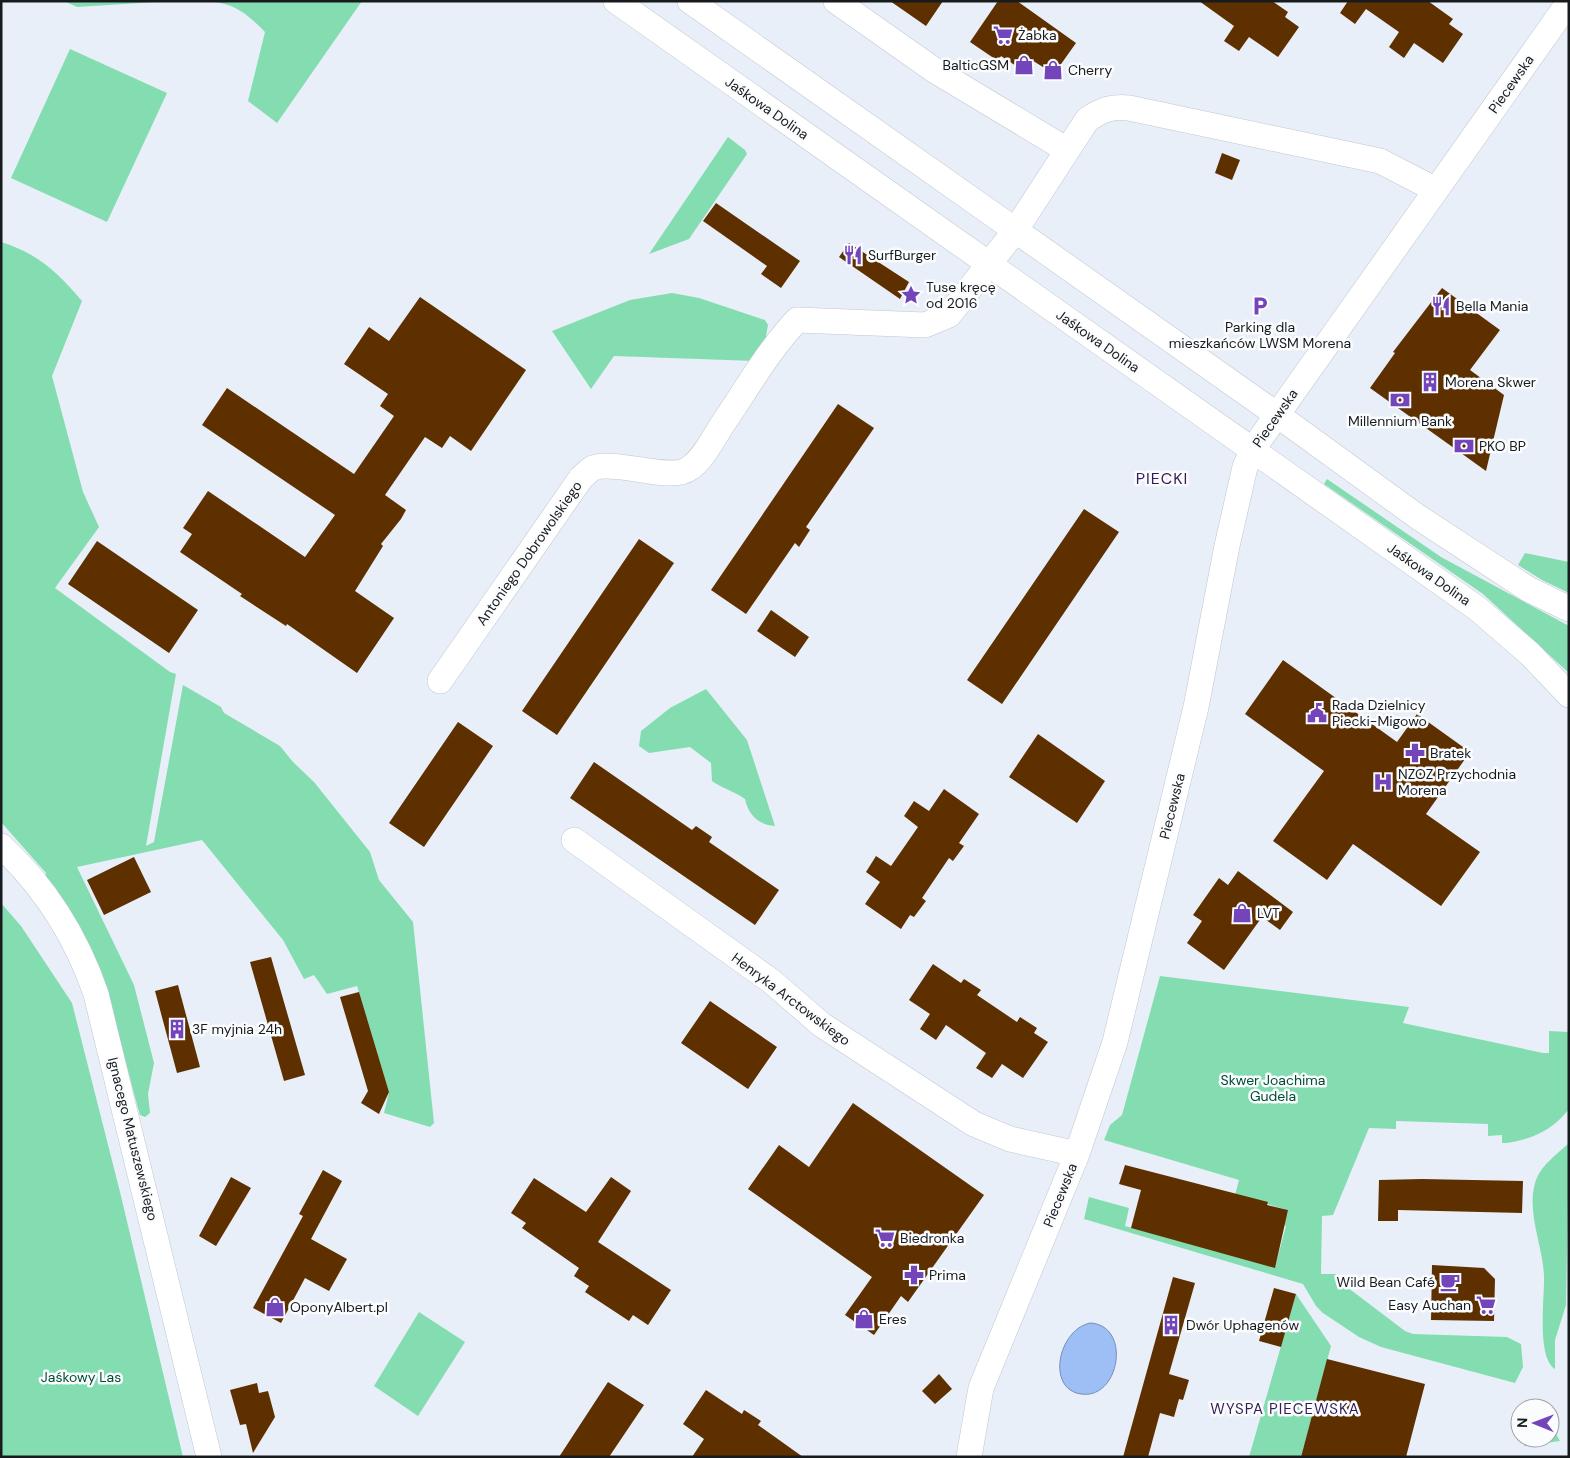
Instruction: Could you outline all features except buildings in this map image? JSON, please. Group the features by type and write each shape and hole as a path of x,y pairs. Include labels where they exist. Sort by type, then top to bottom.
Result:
{"street":[{"name":"Jaśkowa Dolina","path":"616,1 1478,609 1530,654 1569,695"},
{"path":"690,1 1276,414 1418,517 1528,589 1569,609"},
{"path":"836,1 934,70 1067,150"},
{"name":"Piecewska","path":"969,1457 981,1388 1077,1154 1115,1042 1194,716 1227,546 1252,449 1569,2"},
{"path":"989,265 1015,231 1087,120 1099,111 1114,106 1380,161 1436,190"},
{"name":"Antoniego Dobrowolskiego","path":"440,681 581,478 592,468 606,466 644,471 682,472 690,468 706,450 779,339 797,320 925,325 938,322 949,315 989,265"},
{"name":"Henryka Arctowskiego","path":"574,840 771,981 822,1025 974,1124 1010,1139 1077,1154"},
{"name":"Ignacego Matuszewskiego","path":"1,846 15,859 44,894 61,919 87,968 96,994 209,1457"}],"green space":[{"path":"64,1 172,1 77,7"},
{"path":"210,1 362,1 277,123 248,101 265,32 240,11 227,5"},
{"path":"70,49 167,93 107,222 11,178"},
{"path":"728,137 745,150 747,154 689,239 649,254"},
{"path":"1,242 37,258 64,281 82,301 52,376 83,492 99,527 55,588 170,672 176,674 146,846 154,842 183,685 221,707 224,713 280,746 293,762 314,782 370,852 379,880 413,922 434,1123 430,1127 384,1113 389,1092 357,986 327,994 314,975 304,979 283,940 202,840 77,867 134,985 154,1063 148,1094 150,1113 145,1117 140,1115 106,991 82,934 66,906 45,877 46,873 1,822"},
{"path":"672,293 699,298 765,320 768,325 766,336 770,338 755,361 614,356 591,389 552,331 630,300"},
{"path":"1327,479 1441,557 1569,626 1569,673 1483,594 1324,484"},
{"path":"1525,553 1569,562 1569,593 1542,580 1518,565"},
{"path":"706,689 747,740 775,826 759,821 751,814 745,799 712,781 711,763 690,747 649,753 639,746 641,731 670,708"},
{"name":"Jaśkowy Las","path":"1,903 21,926 72,1003 120,1192 183,1457 1,1457"},
{"name":"Skwer Joachima Gudela","path":"1160,976 1409,1007 1403,1023 1543,1053 1549,1053 1549,1031 1569,1032 1569,1109 1556,1123 1541,1133 1506,1143 1502,1143 1502,1135 1488,1136 1488,1124 1396,1121 1396,1129 1369,1128 1333,1215 1322,1216 1321,1274 1336,1274 1343,1284 1405,1331 1413,1334 1507,1337 1521,1344 1523,1367 1515,1383 1381,1347 1359,1337 1323,1313 1316,1306 1303,1284 1084,1219 1089,1197 1129,1208 1125,1226 1275,1267 1286,1226 1284,1225 1288,1210 1235,1195 1239,1180 1104,1140 1110,1125 1122,1115"},
{"path":"1569,1143 1566,1305 1555,1340 1555,1369 1549,1363 1544,1342 1544,1269 1534,1220 1533,1195 1537,1177 1541,1171"},
{"path":"1296,1294 1331,1346 1301,1457 1249,1457"},
{"path":"419,1312 465,1342 418,1416 374,1386"}],"water":[{"path":"1090,1323 1103,1327 1112,1336 1116,1348 1116,1362 1112,1375 1105,1386 1094,1393 1081,1394 1070,1390 1063,1382 1060,1371 1060,1359 1070,1336 1079,1328"}],"place":[{"name":"Żabka","path":"1003,35"},
{"name":"BalticGSM","path":"1024,65"},
{"name":"Cherry","path":"1053,70"},
{"name":"SurfBurger","path":"853,255"},
{"name":"Tuse kręcę od 2016","path":"911,295"},
{"name":"Parking dla mieszkańców LWSM Morena","path":"1260,306"},
{"name":"Bella Mania","path":"1441,306"},
{"name":"Morena Skwer","path":"1430,382"},
{"name":"Millennium Bank","path":"1400,400"},
{"name":"PKO BP","path":"1464,446"},
{"name":"Rada Dzielnicy Piecki-Migowo","path":"1317,713"},
{"name":"Bratek","path":"1415,753"},
{"name":"NZOZ Przychodnia Morena","path":"1383,782"},
{"name":"LVT","path":"1242,913"},
{"name":"3F myjnia 24h","path":"177,1029"},
{"name":"Biedronka","path":"885,1238"},
{"name":"Prima","path":"914,1275"},
{"name":"Wild Bean Café","path":"1450,1282"},
{"name":"Easy Auchan","path":"1486,1305"},
{"name":"OponyAlbert.pl","path":"275,1307"},
{"name":"Eres","path":"864,1319"},
{"name":"Dwór Uphagenów","path":"1171,1325"}],"district":[{"name":"PIECKI","path":"1162,478"},
{"name":"WYSPA PIECEWSKA","path":"1285,1409"}]}
